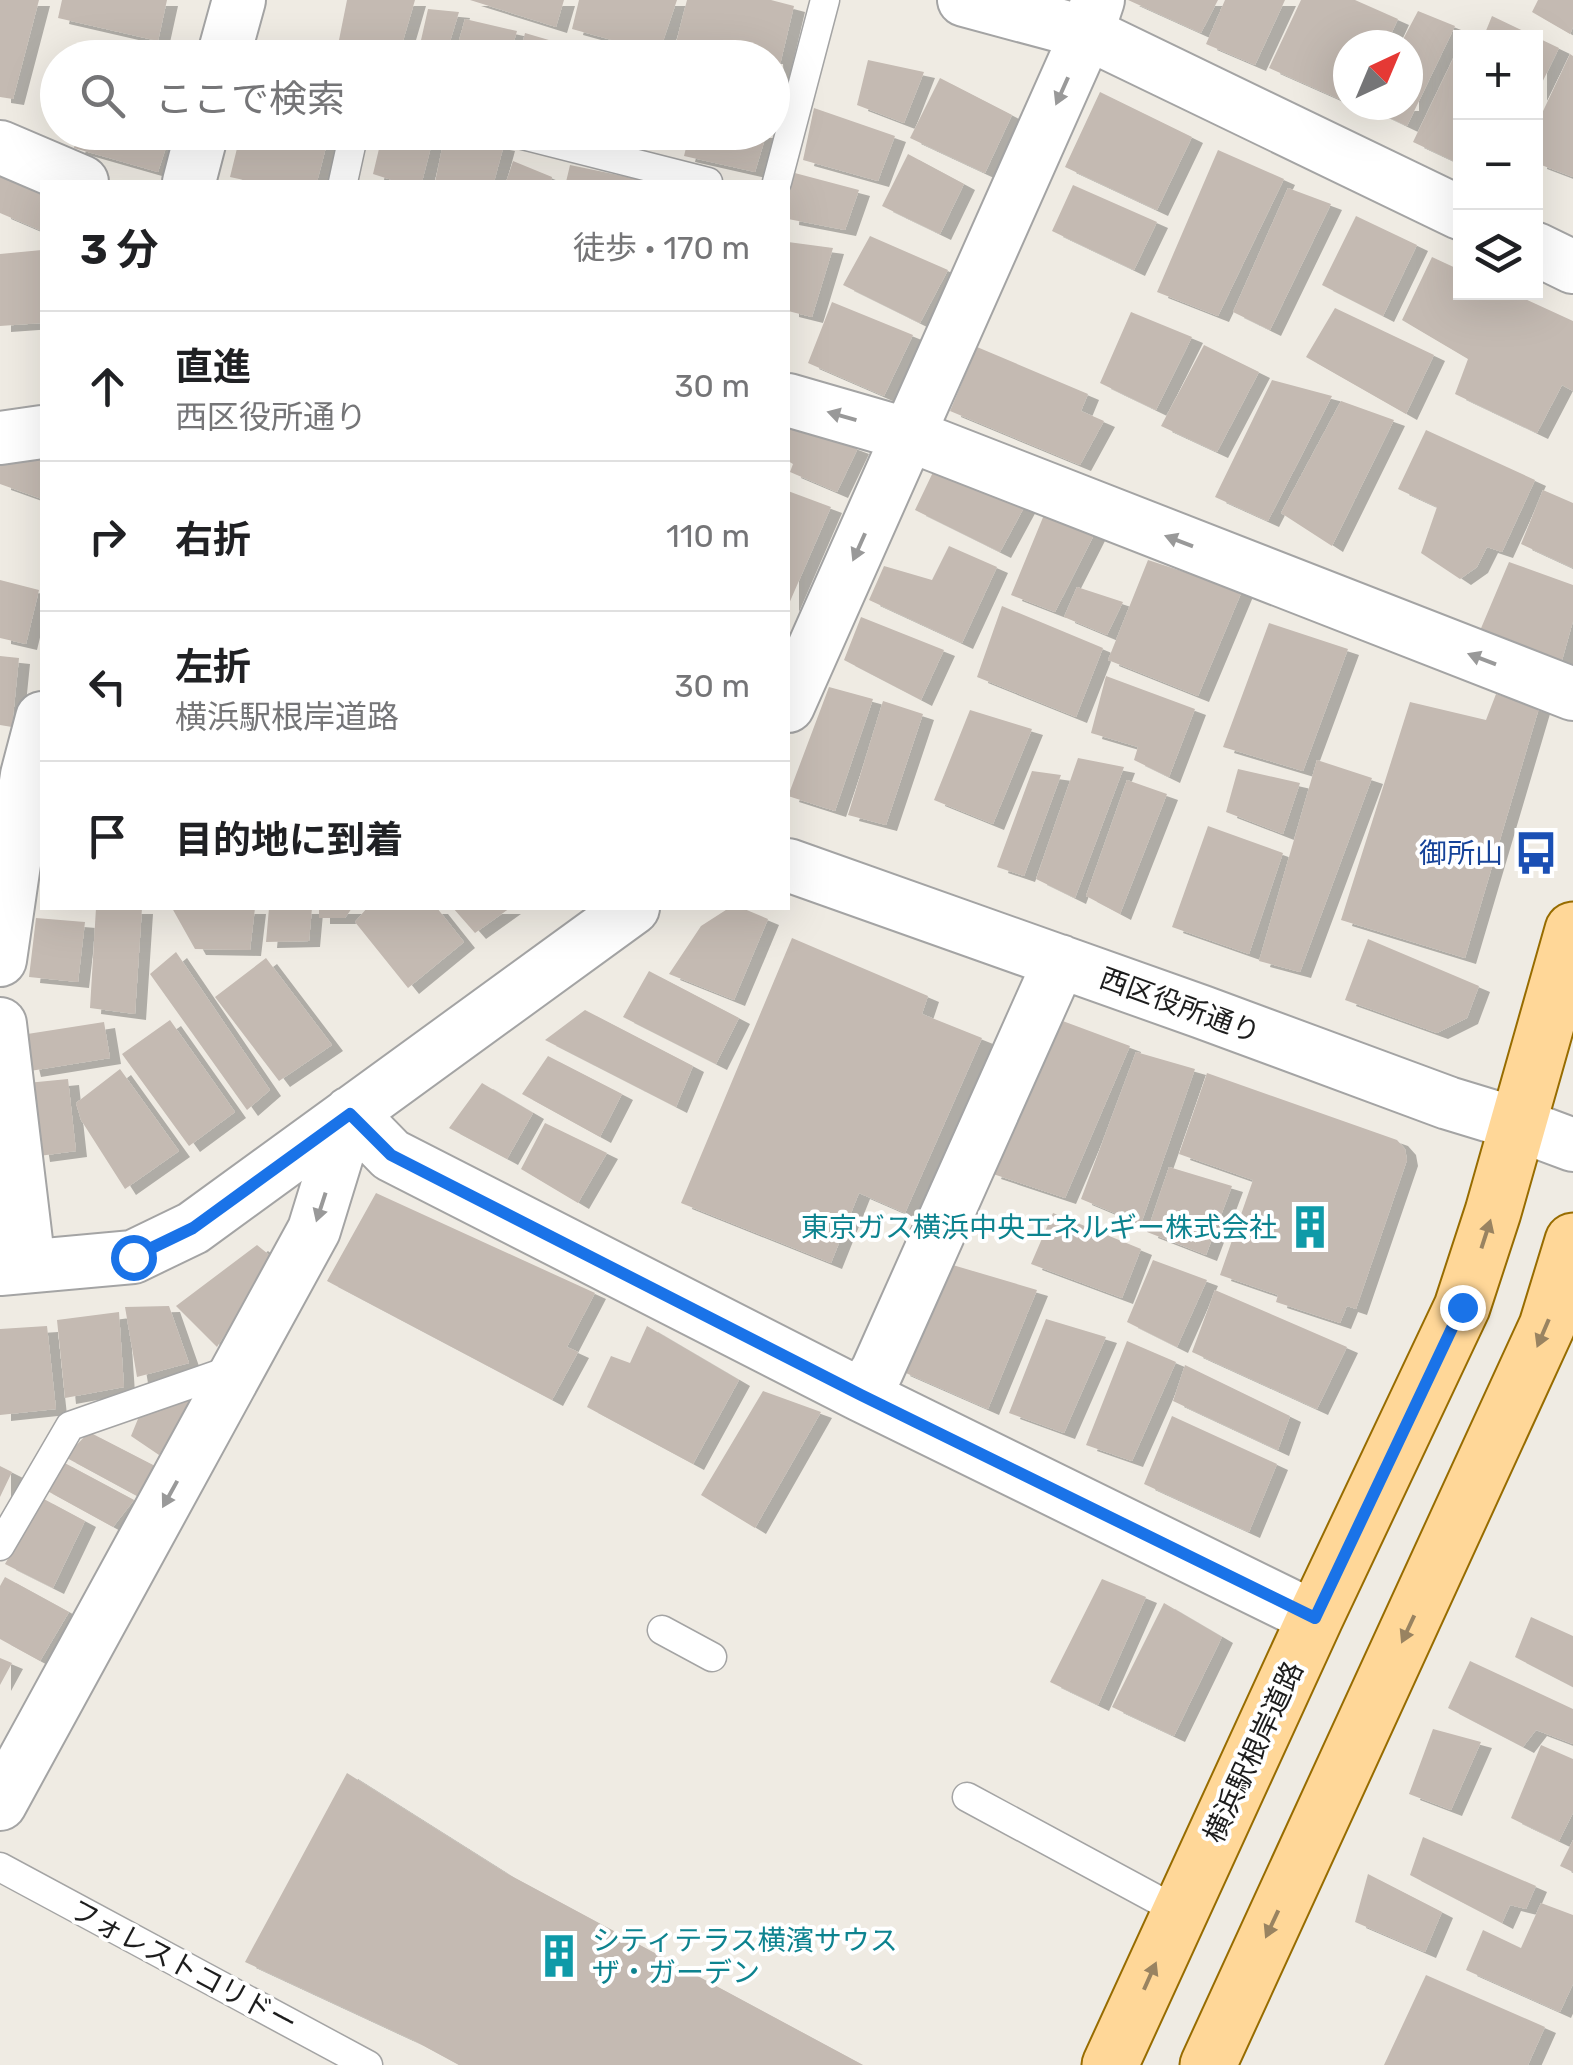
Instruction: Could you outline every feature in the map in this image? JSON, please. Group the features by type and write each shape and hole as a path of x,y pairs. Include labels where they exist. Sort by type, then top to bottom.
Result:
{"main road":[{"name":"横浜駅根岸道路","path":"1110,2065 1462,1307 1573,930"},
{"path":"1208,2065 1547,1326 1573,1241"}],"street":[{"path":"228,40 239,0"},
{"path":"964,0 1093,16 1454,210"},
{"path":"790,702 1093,16"},
{"path":"0,146 77,180"},
{"path":"190,180 197,150"},
{"path":"1543,252 1573,267"},
{"path":"790,401 909,435 1573,694"},
{"path":"0,438 40,432"},
{"path":"0,960 23,775 40,724"},
{"name":"西区役所通り","path":"790,866 1573,1146"},
{"path":"0,1024 15,1268 133,1257 193,1228 629,910"},
{"path":"861,1395 877,1372 1060,961"},
{"path":"0,1804 314,1230 350,1114"},
{"path":"350,1114 391,1155 861,1395 1315,1618"}],"lane":[{"path":"790,134 826,0"},
{"path":"343,180 350,150"},
{"path":"582,150 700,180"},
{"path":"778,180 786,150"},
{"path":"0,1546 70,1426 238,1368"},
{"path":"662,1630 712,1657"},
{"path":"967,1797 1180,1912"},
{"name":"フォレストコリドー","path":"0,1867 368,2065"}],"building":[{"path":"0,0 39,0 13,99 0,97"},
{"path":"62,0 167,0 158,40 58,18"},
{"path":"347,0 415,0 403,40 339,40"},
{"path":"470,0 564,0 556,27"},
{"path":"579,0 677,0 663,40 612,40 572,29"},
{"path":"687,0 771,0 794,6 786,40 677,40"},
{"path":"1128,0 1218,0 1201,33"},
{"path":"1225,0 1285,0 1255,65 1206,44"},
{"path":"1301,0 1355,0 1398,19 1393,30 1333,30 1333,96 1269,68"},
{"path":"1538,0 1573,0 1570,34 1532,12"},
{"path":"428,9 459,12 450,40 421,40"},
{"path":"1418,11 1455,26 1423,93 1423,30 1408,30"},
{"path":"1492,16 1521,30 1486,30"},
{"path":"465,19 517,31 514,40 459,40"},
{"path":"525,33 549,40 523,40"},
{"path":"1543,40 1559,48 1543,81"},
{"path":"1570,54 1573,177 1543,166 1543,111"},
{"path":"1453,59 1453,161 1413,142"},
{"path":"868,60 924,72 904,123 857,105"},
{"path":"940,78 1012,115 985,173 910,138"},
{"path":"1100,92 1192,137 1157,210 1065,167"},
{"path":"814,108 895,136 878,181 803,160"},
{"path":"81,150 165,150 158,172"},
{"path":"237,150 325,150 318,180 230,177"},
{"path":"379,150 430,150 423,180 392,180 373,174"},
{"path":"442,150 503,150 495,180 435,180"},
{"path":"686,150 762,150 755,172 684,156"},
{"path":"1218,150 1284,179 1218,316 1157,292"},
{"path":"908,154 964,184 940,234 882,206"},
{"path":"513,161 552,177 551,180 507,180"},
{"path":"0,165 40,183 40,230 0,213"},
{"path":"570,165 642,180 566,180"},
{"path":"791,172 859,190 845,230 790,219"},
{"path":"1073,185 1157,222 1134,270 1052,231"},
{"path":"1288,188 1331,204 1270,330 1233,312"},
{"path":"1356,216 1417,245 1383,316 1322,285"},
{"path":"870,236 948,270 920,323 843,285"},
{"path":"790,242 833,248 812,317 790,312"},
{"path":"40,250 40,323 0,326 0,254"},
{"path":"1432,257 1453,267 1453,300 1527,300 1573,321 1573,391 1562,385 1537,433 1455,394 1468,359 1402,320"},
{"path":"832,302 913,335 884,396 808,363"},
{"path":"1335,308 1434,355 1406,414 1306,357"},
{"path":"1131,312 1192,337 1156,410 1100,383"},
{"path":"1204,345 1259,372 1217,452 1161,426"},
{"path":"977,347 1088,394 1081,411 1104,421 1080,465 950,411"},
{"path":"1272,380 1332,396 1268,521 1215,497"},
{"path":"1341,401 1394,420 1332,546 1281,513"},
{"path":"790,423 858,448 837,492 790,472"},
{"path":"1426,430 1535,480 1502,552 1487,547 1477,567 1460,579 1421,553 1437,507 1398,489"},
{"path":"40,450 40,498 0,484 0,455"},
{"path":"935,468 1027,502 1000,552 915,510"},
{"path":"1543,490 1573,503 1573,568 1521,544"},
{"path":"790,492 831,507 790,601"},
{"path":"1046,510 1097,529 1055,612 1011,595"},
{"path":"949,546 997,567 962,643 869,600 884,566 932,580"},
{"path":"1148,560 1242,591 1198,696 1108,660"},
{"path":"1509,562 1573,585 1573,621 1561,664 1479,633"},
{"path":"0,580 39,590 26,644 0,638"},
{"path":"1077,587 1123,602 1107,635 1064,617"},
{"path":"1002,606 1103,648 1076,717 977,677"},
{"path":"861,617 944,650 921,700 844,660"},
{"path":"1269,623 1348,649 1303,771 1223,747"},
{"path":"0,656 19,658 12,727 0,725"},
{"path":"1106,676 1195,709 1169,777 1134,760 1138,747 1091,733"},
{"path":"829,687 873,699 835,811 790,797"},
{"path":"1496,694 1539,708 1465,958 1341,920 1410,702 1486,720"},
{"path":"883,701 923,714 886,825 848,815"},
{"path":"970,710 1032,729 993,824 934,800"},
{"path":"1078,758 1124,767 1075,898 1036,879"},
{"path":"1317,760 1372,778 1300,972 1259,961"},
{"path":"1238,769 1300,783 1283,834 1226,812"},
{"path":"1032,771 1061,775 1024,876 997,867"},
{"path":"1127,780 1167,794 1120,914 1086,896"},
{"path":"1208,826 1283,853 1249,954 1172,927"},
{"path":"96,910 142,910 135,1014 90,1008"},
{"path":"173,910 255,910 250,950 195,949"},
{"path":"269,910 312,910 309,941 266,942"},
{"path":"319,910 351,910 345,918 319,918"},
{"path":"365,910 439,910 464,942 408,988 355,922"},
{"path":"455,910 507,910 475,933"},
{"path":"726,910 747,910 768,919 734,1000 669,974 701,926"},
{"path":"36,918 85,922 78,982 29,977"},
{"path":"792,938 928,996 922,1014 982,1038 905,1213 859,1193 831,1263 681,1203"},
{"path":"1368,939 1479,986 1467,1018 1437,1033 1345,1000"},
{"path":"176,952 270,1090 247,1110 150,974"},
{"path":"266,958 332,1045 279,1081 215,997"},
{"path":"649,971 739,1018 716,1064 623,1017"},
{"path":"585,1010 693,1066 676,1107 545,1040"},
{"path":"170,1020 235,1112 189,1146 122,1054"},
{"path":"1060,1020 1130,1046 1065,1198 990,1173"},
{"path":"104,1022 110,1058 30,1071 21,1035"},
{"path":"1136,1052 1195,1069 1141,1224 1081,1199"},
{"path":"548,1056 622,1094 600,1137 522,1094"},
{"path":"120,1069 179,1151 125,1189 81,1120 76,1103"},
{"name":"東京ガス横浜中央エネルギー株式会社","path":"1207,1073 1397,1140 1405,1149 1407,1160 1356,1309 1347,1306 1340,1323 1276,1302 1278,1295 1220,1275 1253,1180 1179,1154"},
{"path":"68,1079 76,1151 39,1156 27,1083"},
{"path":"482,1083 533,1113 507,1159 449,1128"},
{"path":"545,1123 607,1153 578,1203 521,1169"},
{"path":"1169,1167 1232,1186 1206,1255 1147,1232"},
{"path":"376,1193 595,1293 567,1347 578,1352 552,1400 327,1281"},
{"path":"1053,1213 1141,1249 1122,1298 1031,1264"},
{"path":"257,1245 273,1258 217,1347 176,1306"},
{"path":"1153,1260 1207,1280 1177,1347 1127,1322"},
{"path":"946,1263 1037,1290 988,1409 899,1370"},
{"path":"1215,1290 1347,1347 1317,1409 1192,1352"},
{"path":"169,1306 189,1363 137,1377 125,1307"},
{"path":"119,1312 124,1387 65,1398 57,1320"},
{"path":"1046,1319 1106,1337 1064,1433 1009,1413"},
{"path":"47,1326 56,1409 0,1415 0,1329"},
{"path":"647,1326 739,1380 693,1464 587,1407 611,1356 630,1363"},
{"path":"1127,1341 1176,1362 1132,1461 1086,1445"},
{"path":"1185,1365 1290,1416 1278,1450 1173,1401"},
{"path":"763,1391 821,1412 755,1528 701,1495"},
{"path":"194,1396 159,1455 131,1436 140,1414"},
{"path":"1172,1416 1277,1464 1249,1532 1144,1484"},
{"path":"89,1432 155,1466 137,1496 65,1457"},
{"path":"61,1461 134,1500 113,1527 42,1488"},
{"path":"0,1466 12,1472 0,1497"},
{"path":"42,1498 85,1521 53,1588 5,1564"},
{"path":"5,1577 69,1612 40,1661 0,1639 0,1586"},
{"path":"1102,1579 1146,1597 1098,1705 1050,1682"},
{"path":"1164,1603 1222,1637 1174,1736 1112,1707"},
{"path":"1531,1617 1573,1636 1573,1687 1515,1657"},
{"path":"0,1658 12,1663 0,1685"},
{"path":"1470,1661 1573,1709 1573,1744 1536,1730 1523,1747 1448,1708"},
{"path":"1433,1729 1481,1742 1451,1810 1409,1794"},
{"path":"1541,1745 1573,1759 1573,1813 1559,1841 1511,1818"},
{"path":"347,1773 504,1872 863,2065 459,2065 245,1962"},
{"path":"1423,1837 1536,1886 1526,1909 1510,1905 1502,1923 1410,1875"},
{"path":"1573,1840 1573,1872 1560,1866"},
{"path":"1368,1874 1442,1912 1425,1952 1355,1922"},
{"path":"1541,1903 1573,1915 1573,1984 1560,2012 1466,1970 1483,1930 1521,1948"},
{"path":"1426,1975 1545,2027 1528,2065 1384,2065"}],"place":[{"name":"御所山","path":"1536,853"},
{"name":"東京ガス横浜中央エネルギー株式会社","path":"1310,1227"},
{"name":"シティテラス横濱サウス ザ・ガーデン","path":"559,1956"}],"route":[{"path":"133,1257 193,1228 350,1114 391,1155 861,1395 1315,1618 1462,1307"}]}
